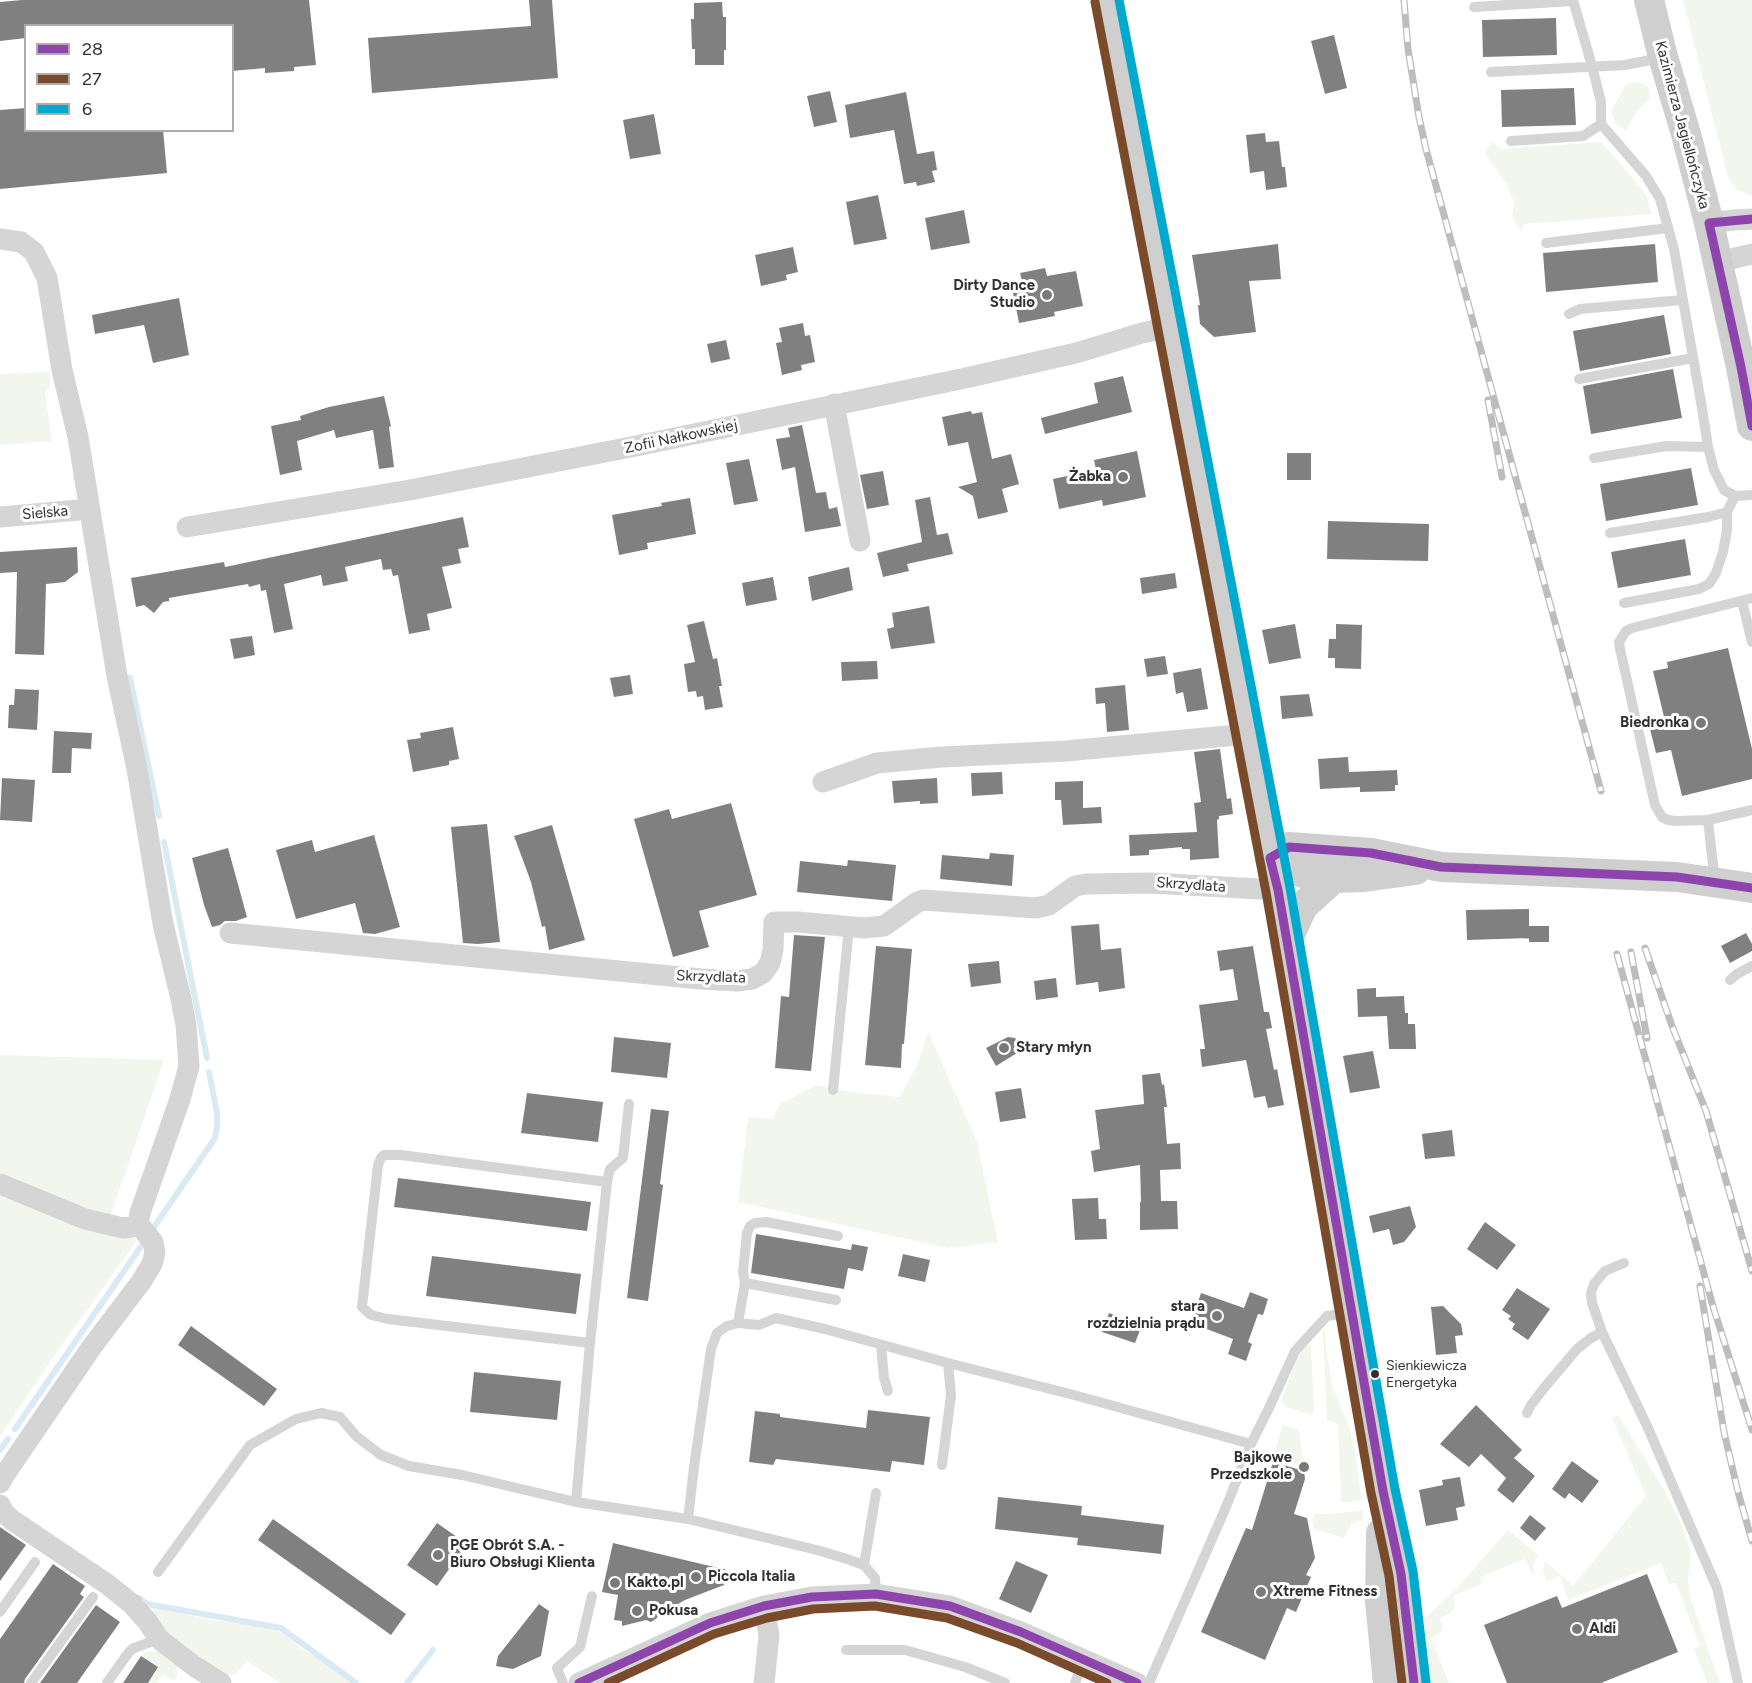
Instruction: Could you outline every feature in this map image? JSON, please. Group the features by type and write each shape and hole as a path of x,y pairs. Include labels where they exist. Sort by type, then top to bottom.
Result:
{"street":[{"path":"1107,0 1278,891 1383,1491 1401,1574 1414,1683"},
{"name":"Kazimierza Jagiellończyka","path":"1649,0 1709,224 1752,426"},
{"path":"1709,224 1752,219"},
{"path":"0,239 21,242 34,252 47,278 62,370 78,437 117,676 137,769 163,924 182,999 189,1066 138,1223 132,1227 123,1228 85,1219 0,1184"},
{"path":"1718,262 1752,254"},
{"name":"Zofii Nałkowskiej","path":"187,527 410,490 631,447 961,379 1076,353 1170,327"},
{"path":"834,404 860,542"},
{"name":"Sielska","path":"0,517 90,509"},
{"path":"822,782 878,763 942,757 1066,751 1248,734"},
{"path":"1270,858 1290,847 1371,853 1441,867 1677,877 1752,888"},
{"path":"1270,858 1303,873 1334,878 1364,877 1441,867"},
{"path":"1677,877 1752,870"},
{"path":"1286,944 1303,906 1334,878"},
{"name":"Skrzydlata","path":"230,933 737,981 752,979 763,973 770,963 774,922 864,928 884,926 923,900 1036,908 1049,905 1075,886 1086,884 1151,882 1278,891"},
{"path":"0,1483 91,1348 152,1264 155,1252 153,1242 138,1223"},
{"path":"1383,1491 1380,1600 1388,1683"},
{"path":"0,1505 4,1513 12,1520 107,1584 132,1604 159,1639 212,1682"},
{"path":"579,1683 710,1623 764,1606 812,1597 876,1594 950,1606 1021,1632 1137,1683"},
{"path":"764,1606 769,1636 764,1683"}],"lane":[{"path":"1474,7 1573,1 1593,66 1601,102 1601,124 1646,176 1660,199 1674,249 1708,447 1714,470 1724,490 1735,496 1752,495"},
{"path":"1491,72 1625,65 1663,57"},
{"path":"1511,141 1583,136 1601,124"},
{"path":"1546,243 1668,228"},
{"path":"1569,314 1580,309 1682,300"},
{"path":"1579,379 1693,358"},
{"path":"1594,458 1667,446 1708,447"},
{"path":"1624,603 1699,589 1709,584 1716,573 1723,552 1727,512 1735,496"},
{"path":"1610,533 1727,512"},
{"path":"1752,642 1747,600 1632,628 1626,631 1619,642 1658,811 1662,817 1668,820 1708,820 1752,810"},
{"path":"1708,820 1714,874"},
{"path":"832,1090 849,927"},
{"path":"1730,980 1752,966"},
{"path":"576,1502 607,1182 610,1169 623,1158 629,1104"},
{"path":"590,1342 388,1319 371,1315 362,1307 363,1294 378,1165 384,1155 401,1155 607,1182"},
{"path":"738,1323 745,1283 743,1272 747,1233 750,1226 766,1222 838,1236"},
{"path":"1624,1263 1605,1271 1594,1284 1591,1293 1592,1303 1602,1332 1648,1428 1717,1588 1738,1683"},
{"path":"745,1283 836,1300"},
{"path":"1149,1683 1251,1444 1295,1351 1327,1316 1351,1313"},
{"path":"688,1519 711,1349 717,1333 727,1326 738,1323 759,1325 776,1318 825,1329 1251,1444"},
{"path":"1527,1413 1576,1349 1602,1332"},
{"path":"882,1345 882,1367 888,1391"},
{"path":"942,1465 951,1395 948,1363"},
{"path":"158,1572 250,1445 296,1419 321,1413 340,1417 356,1436 381,1455 409,1466 462,1475 576,1502 688,1519 817,1550 864,1565 875,1578 876,1594"},
{"path":"864,1565 876,1493"},
{"path":"0,1611 35,1562"},
{"path":"563,1683 557,1668 580,1647 592,1596"},
{"path":"31,1683 93,1597"},
{"path":"107,1683 134,1647 159,1639"},
{"path":"846,1650 905,1650 965,1667 1005,1683"},
{"path":"1075,1683 1084,1659"}],"shaded area":[{"path":"1683,0 1752,0 1752,195 1737,190 1728,177"},
{"path":"1636,82 1648,86 1651,97 1636,112 1626,131 1615,122 1611,111 1626,84"},
{"path":"1491,142 1501,149 1601,142 1647,196 1651,214 1525,224 1521,231 1512,217 1514,202 1506,183 1485,154"},
{"path":"50,372 50,388 45,393 52,441 0,445 0,374"},
{"path":"928,1032 977,1142 998,1242 948,1248 738,1202 748,1117 773,1119 780,1104 817,1085 852,1092 900,1097 918,1063"},
{"path":"0,1055 164,1060 105,1232 138,1239 0,1436"},
{"path":"1325,1327 1326,1350 1333,1388 1349,1426 1354,1447 1362,1499 1356,1501 1341,1502 1338,1424 1327,1420 1323,1331"},
{"path":"1311,1345 1314,1410 1311,1415 1287,1407 1281,1401 1298,1354"},
{"path":"1619,1416 1663,1488 1682,1525 1691,1553 1688,1579 1691,1600 1720,1683 1707,1683 1694,1649 1700,1646 1676,1583 1669,1584 1661,1563 1568,1600 1560,1576 1547,1581 1543,1571 1545,1561 1573,1586 1646,1496 1612,1418"},
{"path":"1283,1425 1299,1430 1304,1466 1273,1457"},
{"path":"1363,1510 1364,1529 1362,1521 1358,1521 1351,1525 1344,1538 1314,1529 1312,1519 1315,1519 1314,1514"},
{"path":"1508,1530 1538,1555 1533,1565 1534,1577 1525,1559 1480,1577 1482,1584 1453,1596 1454,1610 1440,1618 1442,1630 1431,1638 1449,1683 1431,1683 1424,1619 1454,1591"},
{"path":"151,1606 205,1619 278,1631 350,1683 280,1683 247,1661 236,1674 226,1676 175,1641 151,1616 154,1612"},
{"path":"159,1651 177,1666 177,1676 174,1681 163,1674 156,1683 148,1683 159,1667 142,1656 145,1652"}],"building":[{"path":"22,0 309,0 316,65 294,67 294,71 265,73 265,68 234,71 234,24 24,24 24,38 0,41 0,2"},
{"path":"529,0 552,0 558,78 372,93 368,38 531,26"},
{"path":"722,2 723,17 726,17 724,65 695,65 691,19 694,19 694,3"},
{"path":"1556,18 1557,55 1483,57 1482,20"},
{"path":"1334,35 1347,88 1325,94 1311,41"},
{"path":"1574,88 1576,125 1502,127 1501,90"},
{"path":"830,91 837,122 814,127 807,96"},
{"path":"906,92 917,154 934,151 937,170 932,171 935,182 917,186 916,182 904,184 894,130 850,138 845,105"},
{"path":"24,108 24,132 163,132 167,173 0,189 0,110"},
{"path":"654,114 661,154 630,159 623,120"},
{"path":"1265,133 1266,142 1279,141 1287,187 1266,190 1264,171 1250,173 1246,135"},
{"path":"878,195 887,239 854,245 846,202"},
{"path":"964,210 970,243 931,250 925,218"},
{"path":"1278,244 1281,279 1249,281 1256,332 1214,337 1200,324 1198,305 1200,305 1192,255"},
{"path":"1655,244 1658,282 1546,292 1543,253"},
{"path":"793,247 798,272 786,275 787,280 761,286 755,255"},
{"name":"Dirty Dance Studio","path":"1045,268 1047,276 1076,271 1083,306 1054,312 1055,316 1019,323 1011,283 1022,281 1020,273"},
{"path":"179,298 189,355 153,363 144,325 95,334 92,315"},
{"path":"1664,315 1671,354 1580,371 1573,331"},
{"path":"803,323 805,336 810,335 815,362 801,365 802,370 782,375 776,343 782,342 779,328"},
{"path":"726,340 730,359 711,363 707,344"},
{"path":"1673,369 1682,418 1591,434 1583,386"},
{"path":"1123,376 1132,412 1045,434 1041,418 1098,403 1094,383"},
{"path":"384,396 391,426 389,427 394,467 379,469 373,430 336,438 334,430 297,441 302,470 280,475 271,426 301,420 300,416 329,407"},
{"path":"971,411 972,414 982,412 992,459 1011,454 1019,484 1002,489 1008,512 978,519 973,496 958,487 977,482 968,442 948,446 942,417"},
{"path":"802,425 816,493 826,492 829,509 837,507 841,526 805,532 795,467 782,470 776,439 790,437 788,428"},
{"path":"1137,451 1146,497 1103,506 1102,500 1059,509 1053,479 1096,470 1094,460"},
{"path":"1287,453 1311,453 1311,480 1287,480"},
{"path":"749,459 758,501 734,505 726,463"},
{"path":"1691,468 1698,505 1606,521 1600,484"},
{"path":"883,471 889,505 867,509 860,475"},
{"path":"930,497 937,535 948,533 953,554 907,564 909,571 883,577 877,553 922,542 915,500"},
{"path":"690,498 696,534 647,543 648,549 619,555 612,515 662,506 661,503"},
{"path":"463,517 469,547 458,549 461,563 442,567 452,608 427,614 430,630 409,634 398,575 393,576 391,569 383,570 381,559 345,567 348,581 323,586 321,575 284,584 293,629 274,633 266,590 261,591 260,584 249,587 248,584 169,598 169,601 163,602 154,613 144,605 136,607 131,578 224,562 225,567"},
{"path":"1328,521 1429,524 1428,561 1327,559"},
{"path":"1685,539 1691,575 1618,588 1611,552"},
{"path":"77,547 78,572 65,582 46,584 44,655 15,654 17,572 0,573 0,552"},
{"path":"849,567 853,590 812,601 808,577"},
{"path":"1175,573 1177,588 1142,594 1140,578"},
{"path":"773,577 777,600 746,606 742,583"},
{"path":"929,606 935,643 891,649 887,629 894,627 892,613"},
{"path":"704,621 713,659 717,658 723,707 705,710 703,696 697,697 696,691 688,692 684,664 695,662 687,625"},
{"path":"1295,624 1301,658 1269,664 1262,630"},
{"path":"1336,624 1362,625 1361,669 1335,668 1335,658 1328,658 1329,639 1336,639"},
{"path":"252,636 255,655 234,659 230,639"},
{"name":"Biedronka","path":"1728,648 1752,749 1752,779 1682,796 1671,750 1656,753 1649,725 1665,721 1653,671 1668,668 1667,662"},
{"path":"1165,656 1168,674 1147,677 1144,659"},
{"path":"877,661 878,679 842,681 841,662"},
{"path":"1201,668 1208,709 1187,712 1183,692 1176,694 1173,673"},
{"path":"630,675 633,694 614,697 610,678"},
{"path":"1125,685 1129,730 1107,732 1105,703 1096,704 1095,688"},
{"path":"15,689 39,690 37,730 8,728 9,705 14,705"},
{"path":"1309,694 1313,716 1282,719 1280,696"},
{"path":"453,727 459,759 449,761 449,765 413,772 407,740 421,738 420,733"},
{"path":"54,731 92,733 91,749 72,748 71,773 52,773"},
{"path":"1220,749 1227,799 1231,798 1233,814 1219,816 1217,820 1219,858 1190,860 1190,849 1182,849 1182,847 1149,850 1149,855 1130,856 1129,835 1197,832 1194,803 1201,802 1194,752"},
{"path":"1348,757 1349,772 1397,770 1398,785 1395,785 1395,791 1360,792 1360,787 1320,789 1318,759"},
{"path":"1002,772 1003,794 972,796 971,773"},
{"path":"2,778 35,780 32,822 0,820"},
{"path":"937,778 938,803 920,804 920,801 894,803 892,781"},
{"path":"1083,781 1083,808 1101,807 1102,823 1063,825 1061,800 1055,800 1055,782"},
{"path":"731,803 757,895 699,911 709,947 673,957 634,819 669,809 672,819"},
{"path":"487,824 500,942 463,943 451,827"},
{"path":"552,825 585,940 549,950 545,926 542,927 531,882 514,836"},
{"path":"374,835 400,927 375,934 363,933 355,903 296,919 276,850 312,840 315,852"},
{"path":"228,848 247,917 236,921 225,921 212,927 192,858"},
{"path":"990,853 1014,855 1012,886 940,879 942,855 989,859"},
{"path":"848,860 896,865 892,901 797,892 800,861 847,866"},
{"path":"1529,909 1529,938 1467,940 1466,910"},
{"path":"1099,924 1101,950 1121,948 1125,988 1099,992 1098,982 1076,985 1071,926"},
{"path":"1529,926 1549,926 1549,942 1529,942"},
{"path":"1746,933 1752,944 1752,951 1730,963 1721,946"},
{"path":"794,935 825,937 811,1071 775,1068 781,996 789,997"},
{"path":"876,946 912,949 901,1068 865,1065"},
{"path":"1253,946 1264,1012 1269,1012 1272,1028 1266,1029 1284,1105 1268,1108 1265,1096 1254,1098 1246,1060 1202,1067 1200,1049 1205,1049 1199,1005 1238,1000 1233,969 1220,971 1217,951"},
{"path":"999,961 1001,983 971,987 968,964"},
{"path":"1056,978 1058,997 1036,1000 1034,981"},
{"path":"1376,988 1376,997 1404,996 1408,1024 1415,1024 1416,1049 1389,1049 1387,1016 1358,1017 1357,989"},
{"path":"614,1037 671,1043 667,1078 611,1072"},
{"path":"1008,1037 1015,1038 1019,1049 1017,1053 996,1066 986,1048"},
{"path":"1373,1051 1380,1088 1350,1093 1343,1056"},
{"path":"1160,1073 1167,1107 1164,1107 1167,1144 1180,1143 1181,1169 1160,1170 1161,1201 1177,1201 1178,1229 1140,1230 1140,1165 1094,1172 1091,1151 1100,1149 1095,1110 1144,1104 1142,1075"},
{"path":"1021,1088 1026,1118 1000,1122 995,1092"},
{"path":"527,1093 603,1102 598,1142 521,1133"},
{"path":"651,1109 669,1111 660,1184 663,1185 648,1301 627,1298"},
{"path":"1452,1130 1455,1156 1425,1159 1422,1134"},
{"path":"398,1178 591,1202 587,1231 394,1207"},
{"path":"1098,1198 1099,1219 1106,1219 1107,1239 1075,1240 1072,1199"},
{"path":"1410,1206 1416,1227 1404,1242 1393,1245 1389,1229 1373,1233 1369,1216"},
{"path":"1485,1222 1516,1245 1497,1270 1467,1249"},
{"path":"756,1234 851,1250 852,1244 868,1247 863,1271 848,1268 844,1289 751,1273"},
{"path":"903,1254 930,1260 925,1282 898,1276"},
{"path":"432,1256 581,1274 576,1314 426,1296"},
{"path":"1517,1288 1550,1309 1528,1340 1512,1329 1515,1324 1508,1319 1511,1316 1502,1310"},
{"path":"1250,1292 1268,1299 1263,1315 1258,1314 1248,1342 1252,1344 1246,1361 1228,1354 1233,1339 1191,1323 1201,1293 1244,1308"},
{"path":"1443,1306 1461,1324 1463,1335 1455,1336 1457,1353 1436,1355 1431,1307"},
{"path":"1109,1313 1142,1325 1135,1343 1102,1332"},
{"path":"191,1326 277,1389 264,1406 178,1345"},
{"path":"474,1372 561,1381 557,1420 470,1412"},
{"path":"1476,1405 1522,1450 1514,1458 1535,1476 1513,1503 1497,1490 1506,1478 1481,1454 1469,1467 1440,1444"},
{"path":"868,1410 930,1417 924,1465 892,1461 890,1472 776,1459 773,1465 749,1462 755,1411 780,1414 780,1417 866,1428"},
{"path":"1572,1461 1599,1481 1582,1503 1569,1493 1565,1499 1552,1489"},
{"name":"Xtreme Fitness","path":"1273,1462 1304,1471 1305,1479 1294,1514 1307,1518 1315,1558 1306,1575 1311,1577 1296,1612 1287,1608 1265,1660 1201,1632 1246,1528 1252,1530"},
{"path":"1460,1477 1465,1506 1456,1508 1458,1520 1426,1526 1419,1490 1443,1485 1442,1480"},
{"path":"998,1497 1082,1506 1081,1515 1164,1525 1161,1554 1077,1545 1078,1538 995,1529"},
{"path":"1530,1515 1546,1528 1535,1541 1520,1528"},
{"path":"273,1519 406,1614 391,1635 258,1540"},
{"path":"437,1523 467,1544 437,1586 407,1565"},
{"path":"0,1527 26,1545 0,1581"},
{"path":"613,1543 727,1570 724,1585 671,1608 660,1605 657,1618 651,1622 646,1620 622,1626 622,1621 614,1620 618,1595 602,1592"},
{"path":"1016,1561 1048,1575 1031,1613 999,1599"},
{"path":"53,1564 85,1586 80,1594 84,1597 24,1683 0,1683 0,1639"},
{"name":"Aldi","path":"1647,1574 1678,1652 1601,1683 1507,1683 1484,1625 1557,1596 1562,1608"},
{"path":"539,1604 549,1611 541,1656 513,1669 496,1666 498,1656"},
{"path":"96,1605 120,1622 77,1683 40,1683"},
{"path":"141,1656 158,1667 148,1683 123,1683"}],"waterway":[{"path":"125,679 130,678 159,816"},
{"path":"164,842 207,1058"},
{"path":"152,1230 215,1138 217,1113 209,1072"},
{"path":"15,1429 144,1242"},
{"path":"0,1450 8,1439"},
{"path":"139,1598 147,1604 281,1628 356,1683"},
{"path":"407,1683 433,1650"}],"railway":[{"path":"1404,0 1408,49 1426,149 1601,791"},
{"path":"1488,400 1502,477"},
{"path":"1645,948 1672,1026 1706,1111 1752,1271"},
{"path":"1631,952 1647,1038"},
{"path":"1617,954 1712,1303 1752,1430"},
{"path":"1700,1286 1724,1432 1752,1541"}],"transit line":[{"name":"6","path":"1119,0 1290,888 1395,1489 1413,1571 1426,1682"},
{"name":"27","path":"1095,2 1266,892 1371,1493 1389,1576 1402,1683"},
{"name":"28","path":"1752,219 1709,223 1752,426"},
{"name":"28","path":"1414,1683 1401,1574 1383,1491 1278,890 1270,858 1289,847 1371,853 1441,867 1677,877 1752,888"},
{"name":"28","path":"579,1683 710,1623 764,1606 812,1597 876,1594 950,1606 1021,1632 1137,1683"},
{"name":"27","path":"608,1683 714,1634 767,1618 813,1609 875,1606 947,1618 1017,1643 1107,1683"}],"place":[{"name":"Dirty Dance Studio","path":"1047,295"},
{"name":"Żabka","path":"1123,477"},
{"name":"Biedronka","path":"1701,723"},
{"name":"Stary młyn","path":"1004,1048"},
{"name":"stara rozdzielnia prądu","path":"1217,1316"},
{"name":"Sienkiewicza Energetyka","path":"1375,1374"},
{"name":"Bajkowe Przedszkole","path":"1304,1467"},
{"name":"PGE Obrót S.A. - Biuro Obsługi Klienta","path":"438,1555"},
{"name":"Piccola Italia","path":"696,1577"},
{"name":"Kakto.pl","path":"615,1583"},
{"name":"Xtreme Fitness","path":"1261,1592"},
{"name":"Pokusa","path":"637,1611"},
{"name":"Aldi","path":"1577,1629"}]}
